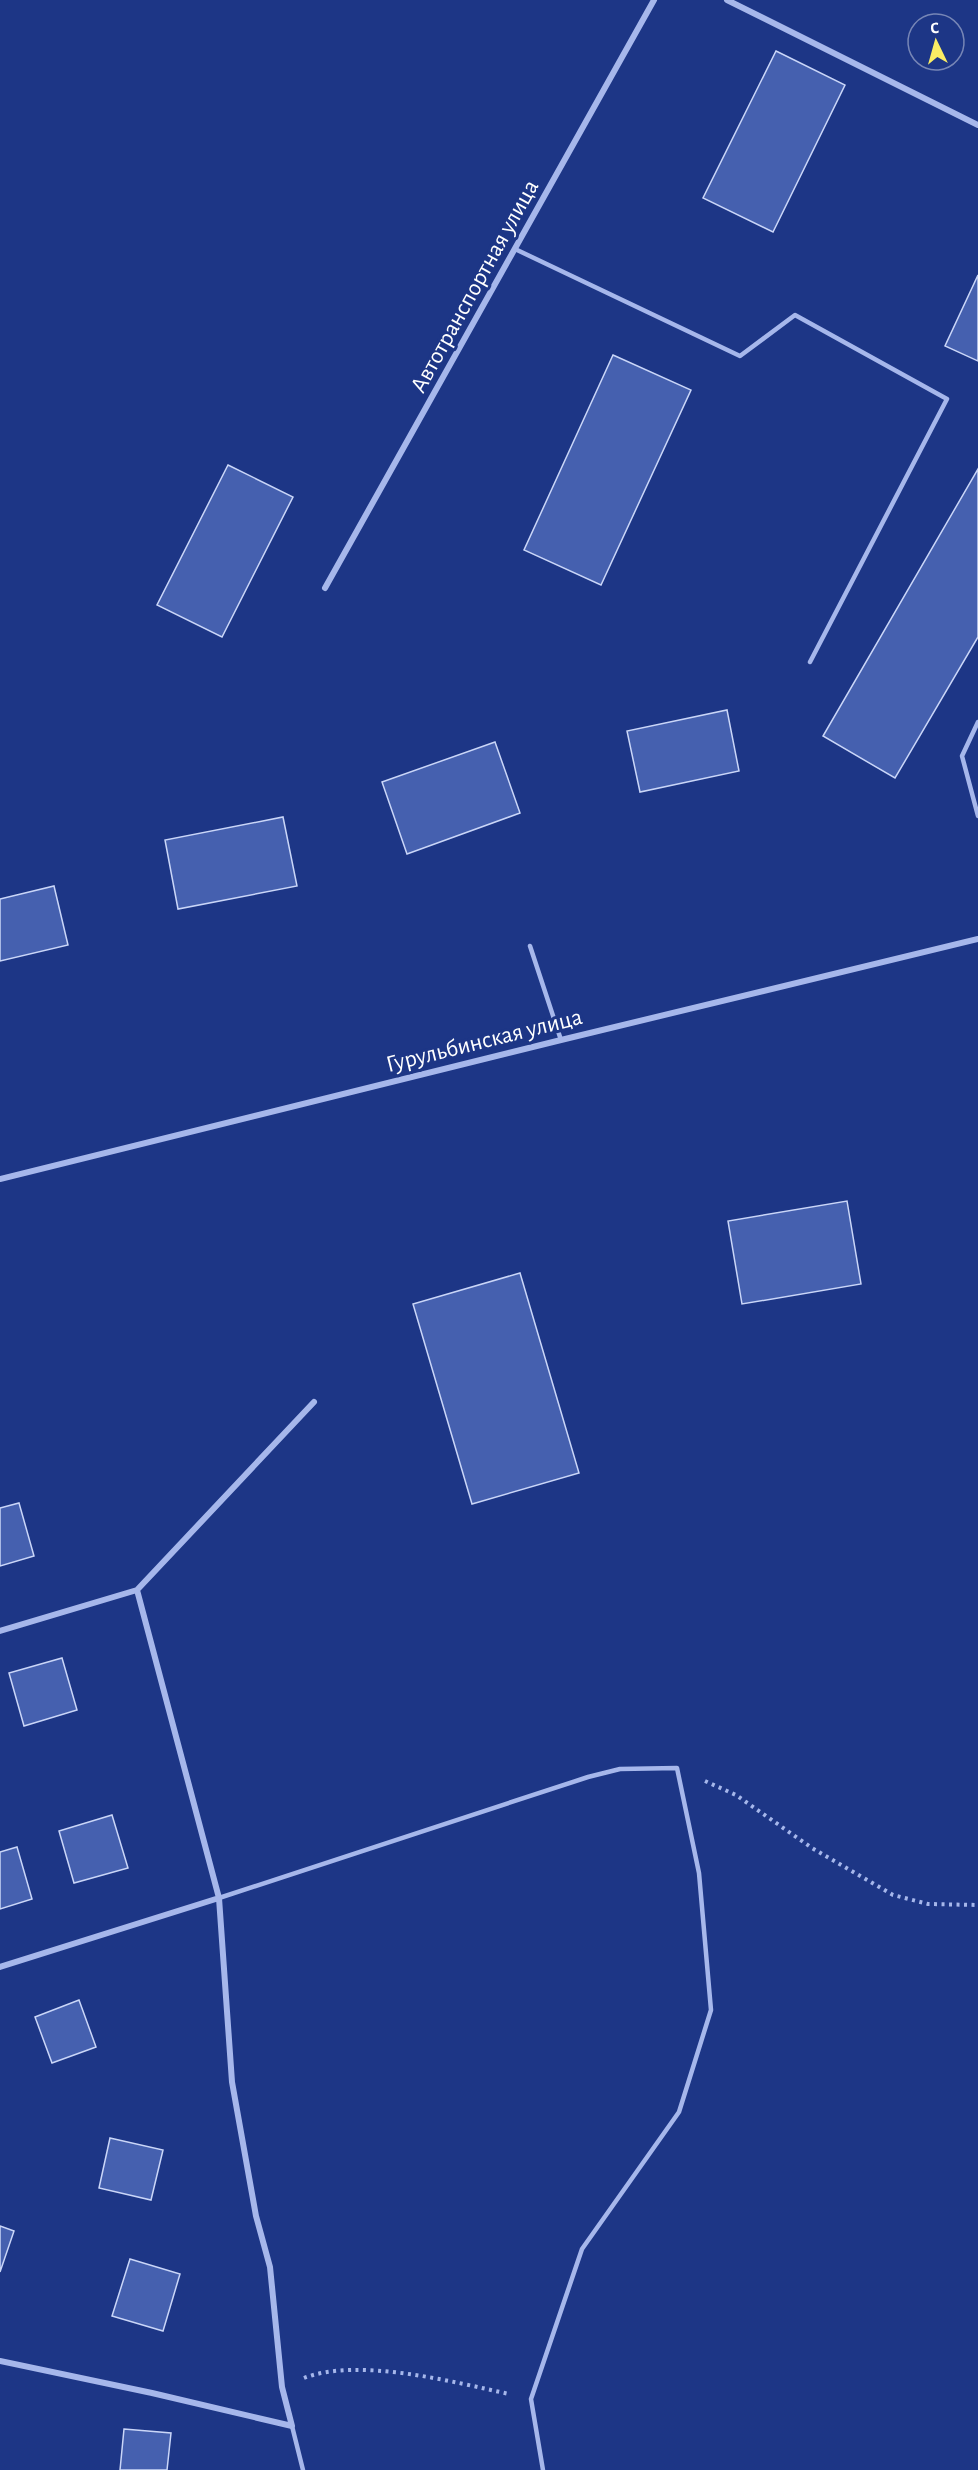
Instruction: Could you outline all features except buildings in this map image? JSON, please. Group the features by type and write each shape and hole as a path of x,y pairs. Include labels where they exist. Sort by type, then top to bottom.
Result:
{"street":[{"name":"Автотранспортная улица","path":"325,588 654,0"},
{"path":"727,0 978,125"},
{"name":"Гурульбинская улица","path":"0,1179 978,939"},
{"path":"0,1631 137,1590 314,1402"},
{"path":"0,2361 152,2392 292,2426 282,2387 270,2267 256,2216 232,2082 219,1898 137,1590"},
{"path":"0,1967 219,1898"}],"lane":[{"path":"515,249 740,356 795,315 947,399 810,662"},
{"path":"978,722 962,756 978,816"},
{"path":"530,946 561,1040"},
{"path":"219,1898 588,1778 620,1769 677,1768 699,1873 711,2010 679,2112 582,2248 531,2399 543,2470"},
{"path":"292,2426 303,2470"}],"path":[{"path":"677,1768 736,1795 812,1848 893,1895 928,1904 978,1905"},
{"path":"282,2387 314,2374 349,2370 423,2375 531,2399"}]}
